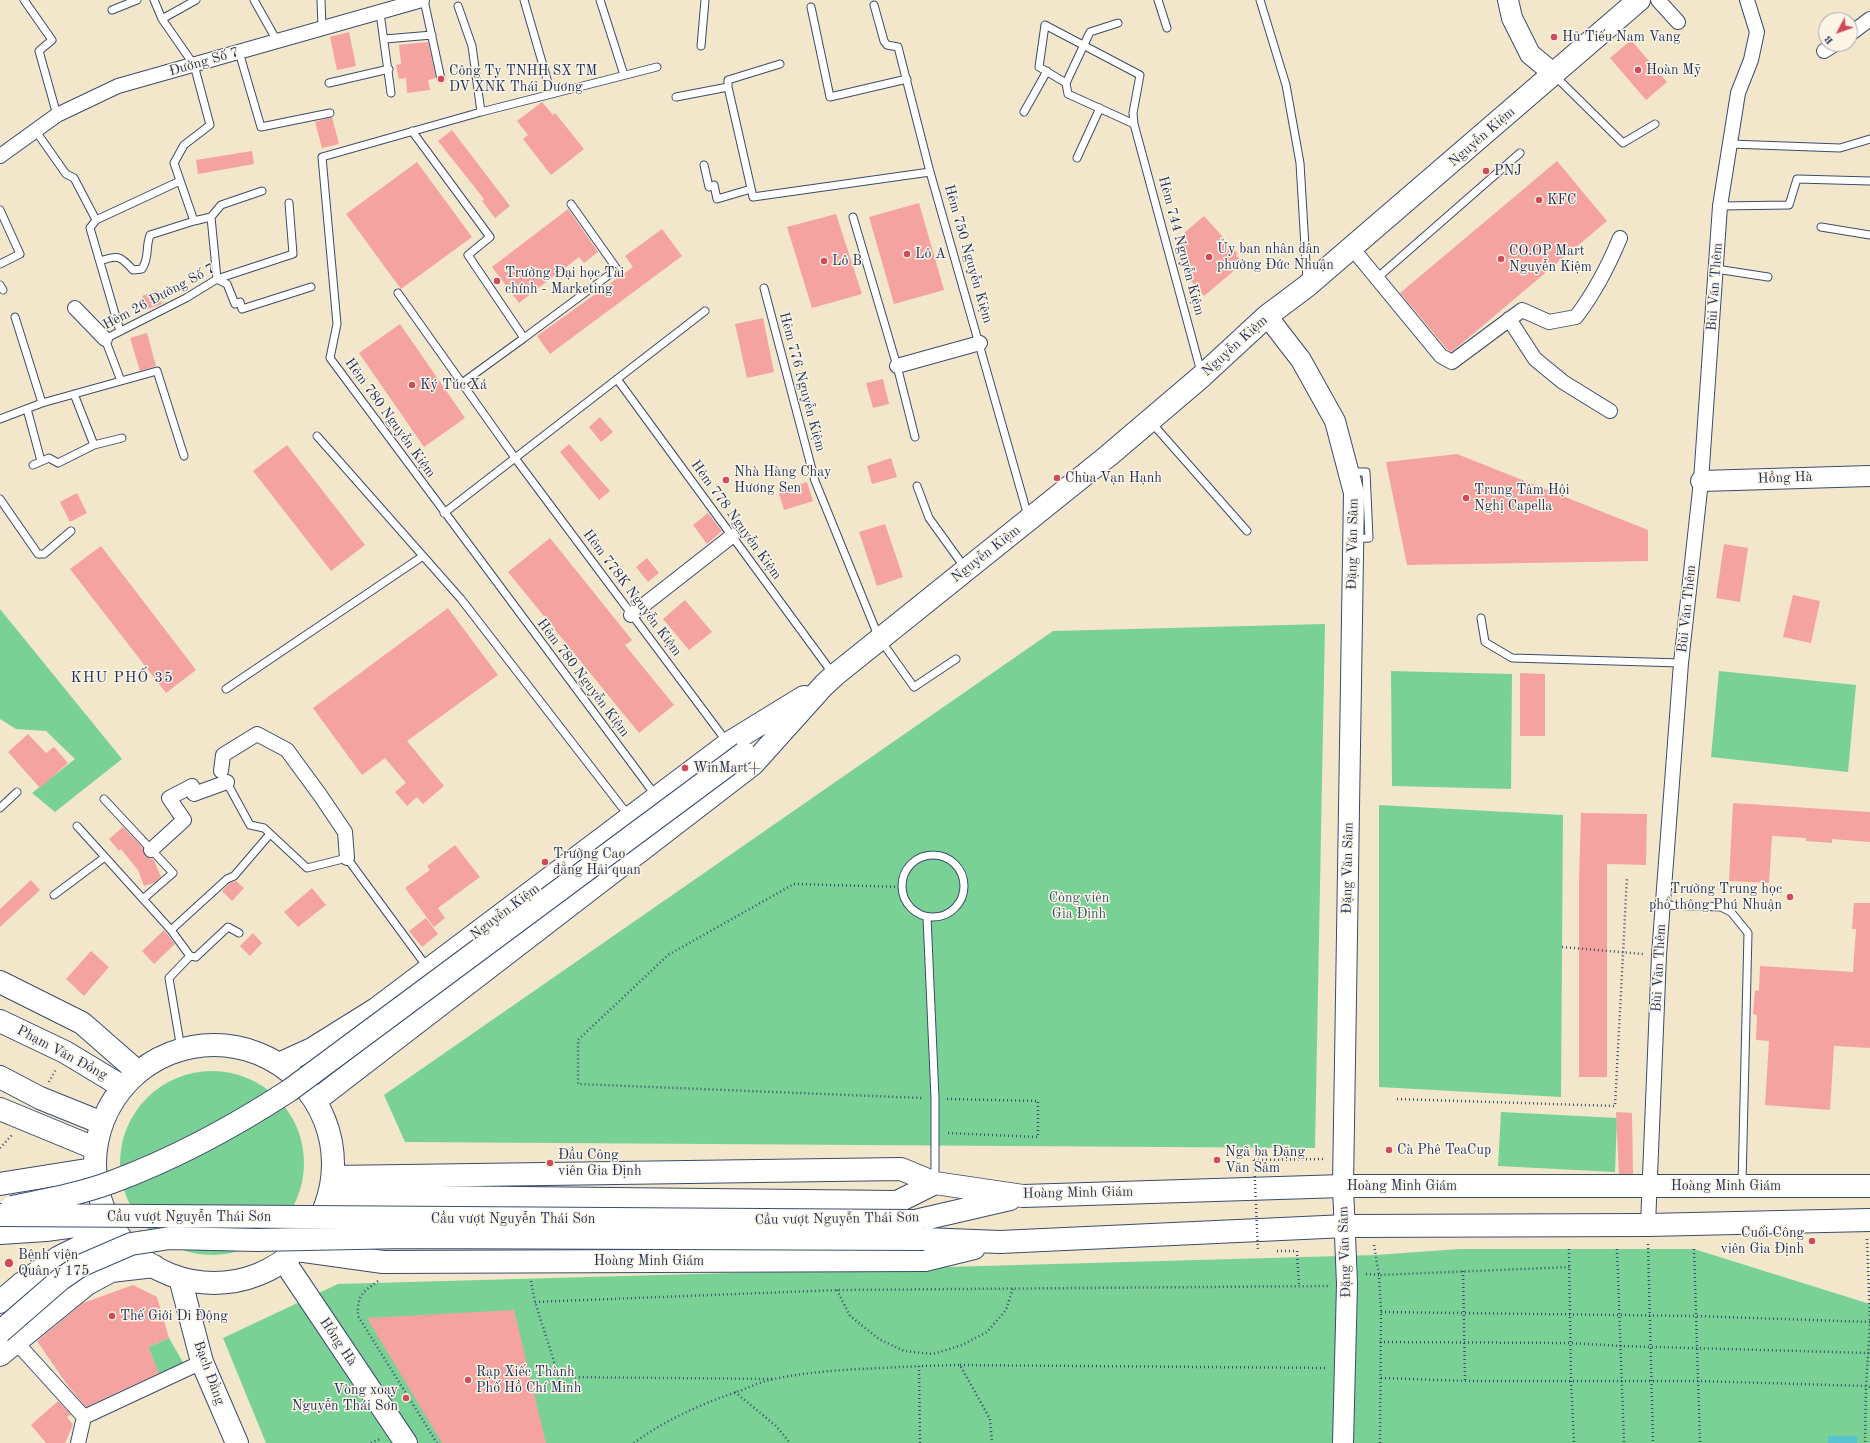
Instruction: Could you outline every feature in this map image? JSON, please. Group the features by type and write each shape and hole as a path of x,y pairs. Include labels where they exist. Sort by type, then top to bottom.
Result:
{"main road":[{"name":"Nguyễn Kiệm","path":"315,1101 753,764 829,680 879,638 1029,520 1150,420 1202,376 1267,316 1307,286 1352,248 1639,0"},
{"path":"0,1209 74,1194 113,1182 172,1156 245,1119 290,1090 736,748 829,680"},
{"name":"Nguyễn Kiệm","path":"279,1064 312,1049 342,1032 376,1009 657,798 736,748"},
{"name":"Phạm Văn Đồng","path":"0,982 82,1023 131,1079"},
{"name":"Phạm Văn Đồng","path":"0,1021 66,1052 131,1079"},
{"path":"206,1044 232,1046 256,1052 279,1064 299,1080 315,1101 327,1124 333,1149 331,1187 327,1204 314,1229 290,1256 260,1274 234,1281 207,1283 180,1278 154,1266 131,1248 112,1226 105,1210 93,1170 92,1147 115,1098 131,1079 158,1058 181,1049 206,1044"},
{"path":"0,1077 40,1098 102,1123"},
{"path":"0,1109 92,1147"},
{"name":"Hoàng Minh Giám","path":"331,1187 901,1169 935,1183 1023,1196 1343,1186 1870,1186"},
{"path":"0,1184 29,1181 93,1170"},
{"path":"29,1181 42,1195 45,1205 46,1230"},
{"path":"331,1187 897,1202 935,1183"},
{"name":"Cầu vượt Nguyễn Thái Sơn","path":"5,1343 61,1279 80,1266 131,1244 163,1239 257,1240 920,1230 1023,1196"},
{"name":"Cầu vượt Nguyễn Thái Sơn","path":"0,1215 920,1230"},
{"name":"Hoàng Minh Giám","path":"290,1256 383,1262 925,1260 1000,1242 1346,1226 1648,1225 1868,1228"},
{"path":"0,1232 112,1226"},
{"path":"0,1302 21,1284 59,1257 112,1226"},
{"name":"Hoàng Minh Giám","path":"920,1230 1000,1242"},
{"name":"Hồng Hà","path":"290,1256 406,1443"},
{"path":"5,1343 87,1284 110,1271 154,1266"},
{"name":"Bạch Đằng","path":"180,1278 202,1362 237,1443"}],"street":[{"name":"Đường Số 7","path":"0,156 57,115 118,86 423,0"},
{"path":"1508,0 1512,18 1530,54 1554,74"},
{"path":"1658,0 1678,22"},
{"name":"Bùi Văn Thêm","path":"1648,1225 1659,955 1681,663 1701,481 1720,206 1738,93 1751,60 1757,32 1747,0"},
{"path":"1858,28 1870,19"},
{"path":"1352,248 1441,356 1452,362 1522,310 1549,322 1576,317 1596,290 1609,266 1620,238"},
{"path":"75,308 105,339"},
{"name":"Đặng Văn Sâm","path":"1267,316 1301,360 1335,421 1354,493 1343,1158 1347,1284 1343,1443"},
{"path":"1509,319 1534,358 1563,382 1610,411"},
{"path":"897,366 980,343"},
{"name":"Hồng Hà","path":"1701,481 1870,476"},
{"path":"632,615 732,536"},
{"path":"151,850 184,820 169,798 192,786 194,794 224,776 223,755 257,734 287,750 320,795 345,832 346,858"},
{"path":"5,1343 84,1417"},
{"path":"84,1417 202,1362"},
{"path":"78,1443 84,1417"}],"lane":[{"path":"24,0 52,40 39,51 57,115"},
{"path":"112,10 137,0"},
{"path":"154,0 162,19 194,65 210,125 184,145 174,163 194,221"},
{"path":"162,19 196,0"},
{"path":"254,0 277,41"},
{"path":"321,0 322,28"},
{"path":"423,0 441,79"},
{"path":"524,0 551,93"},
{"path":"600,0 624,75"},
{"path":"701,46 705,0"},
{"path":"1158,0 1167,28"},
{"path":"1260,0 1286,85 1300,163 1307,286"},
{"name":"Hẻm 750 Nguyễn Kiệm","path":"874,5 884,41 887,44 898,46 930,172 980,343 1029,520"},
{"path":"458,6 472,46 481,112"},
{"path":"811,7 830,97 907,79"},
{"path":"380,13 385,39 391,93"},
{"path":"1118,23 1090,32 1066,83 1068,94 1134,124"},
{"name":"Hẻm 744 Nguyễn Kiệm","path":"1047,71 1039,67 1045,25 1140,75 1133,113 1134,124 1202,376"},
{"path":"385,39 432,35"},
{"path":"239,52 261,127 330,113"},
{"path":"780,64 728,80 728,87 753,197 930,172"},
{"name":"Hẻm 780 Nguyễn Kiệm","path":"657,67 551,93 322,157 337,324 330,358 657,798"},
{"path":"330,83 389,69"},
{"path":"1024,112 1047,71 1066,83"},
{"path":"1554,74 1623,143 1655,124"},
{"path":"676,97 728,87"},
{"path":"1077,158 1100,108"},
{"path":"35,130 66,174 74,178 96,220"},
{"path":"412,131 490,237 468,255 524,338"},
{"path":"1730,144 1840,148 1870,139"},
{"path":"1377,278 1520,153"},
{"path":"704,165 709,187 714,185 717,199 751,189"},
{"path":"1720,206 1789,205 1797,179 1870,181"},
{"path":"120,331 90,228 96,220 180,181"},
{"path":"100,261 114,256 124,259 133,270 142,269 148,258 146,246 150,235 211,217 221,205 262,191"},
{"name":"Hẻm 26 Đường Số 7","path":"121,381 105,339 186,298 217,279 293,254 289,203"},
{"path":"462,383 617,269 570,204"},
{"path":"0,210 20,254 0,264"},
{"path":"211,217 217,279 227,284 235,304 240,302 242,309 311,287"},
{"path":"854,217 916,437"},
{"path":"1821,227 1870,235"},
{"path":"1716,268 1768,277"},
{"name":"Hẻm 776 Nguyễn Kiệm","path":"764,288 815,481 879,638 914,687 956,659"},
{"name":"Hẻm 778K Nguyễn Kiệm","path":"398,293 515,458 632,615 736,748"},
{"path":"444,513 705,311"},
{"path":"14,317 42,403"},
{"path":"0,419 42,403 157,371 184,456"},
{"name":"Hẻm 778 Nguyễn Kiệm","path":"617,379 732,536 829,680"},
{"path":"74,394 94,445"},
{"path":"27,409 41,461"},
{"path":"1150,420 1247,531"},
{"path":"317,436 461,599 630,819"},
{"path":"33,465 49,458 58,463 94,445 122,438"},
{"path":"918,486 929,518 966,569"},
{"path":"0,499 40,555 44,554 71,531"},
{"path":"226,689 423,556"},
{"path":"1481,618 1485,642 1512,658 1681,663"},
{"path":"224,776 250,825 264,828 307,868 346,858 428,969"},
{"path":"0,808 17,792"},
{"path":"104,799 173,873 143,899"},
{"path":"77,826 171,930 190,956 196,957 228,927 239,933"},
{"path":"171,930 227,879 234,876 270,834"},
{"path":"930,855 940,856 957,866 962,874 964,894 960,903 953,911 944,915 927,917 913,910 908,903 903,887 903,878 907,870 920,858 930,855"},
{"path":"54,895 105,857"},
{"path":"1663,905 1721,907 1731,912 1748,933 1742,1186"},
{"path":"927,917 935,1098 935,1183"},
{"path":"181,1049 169,978 190,956"}],"path":[{"path":"1397,1099 1615,1106 1627,877"},
{"path":"903,887 794,884 668,955 578,1040 578,1084 949,1099 1038,1101 1038,1137 947,1133 947,1126"},
{"path":"1562,947 1659,955"},
{"path":"949,1099 949,1106"},
{"path":"1258,1250 1254,1160 1343,1158"},
{"path":"1648,1225 1653,1443"},
{"path":"1865,1443 1870,1322 1868,1228"},
{"path":"1569,1249 1570,1343 1574,1443"},
{"path":"1618,1249 1620,1380 1624,1443"},
{"path":"1694,1249 1700,1443"},
{"path":"1298,1251 1299,1286"},
{"path":"1376,1255 1379,1275 1381,1312 1380,1443"},
{"path":"1379,1275 1570,1267"},
{"path":"1463,1271 1465,1381"},
{"path":"383,1278 362,1293 357,1302 358,1316 437,1443"},
{"path":"530,1280 535,1302 559,1377 773,1379 819,1372 960,1365 1329,1368"},
{"path":"535,1302 837,1290 1334,1286"},
{"path":"837,1290 850,1316 879,1339 904,1351 933,1354 962,1345 988,1332 1006,1310 1013,1288"},
{"path":"1381,1312 1619,1314 1870,1322"},
{"path":"1380,1342 1570,1343 1620,1346 1869,1353"},
{"path":"960,1365 990,1419 992,1443"},
{"path":"919,1366 920,1443"},
{"path":"1381,1378 1465,1381 1620,1380 1651,1382 1868,1386"},
{"path":"634,1443 652,1429 673,1419 735,1392 773,1379"},
{"path":"735,1392 776,1426 790,1443"},
{"path":"371,1443 382,1438"}],"green space":[{"path":"0,609 122,759 55,812 32,793 75,759 46,731 16,729 0,719"},
{"name":"Công viên Gia Định","path":"1325,624 1315,1148 405,1142 384,1095 1053,631"},
{"path":"1391,671 1512,674 1511,789 1392,786"},
{"path":"1719,671 1856,685 1848,772 1711,757"},
{"path":"1379,805 1563,815 1561,1097 1379,1087"},
{"path":"212,1071 230,1073 247,1078 263,1087 277,1098 288,1112 297,1128 302,1145 304,1163 302,1181 297,1198 288,1214 277,1228 263,1239 247,1248 230,1253 212,1255 194,1253 177,1248 161,1239 147,1228 136,1214 127,1198 122,1181 120,1163 122,1145 127,1128 136,1112 147,1098 161,1087 177,1078 194,1073"},
{"path":"1501,1112 1617,1118 1615,1172 1498,1166"},
{"path":"1460,1249 1694,1249 1870,1304 1870,1443 266,1443 223,1338 338,1284 1376,1255"},
{"path":"169,1338 184,1364 159,1374 148,1347"}],"water":[{"path":"1828,1436 1857,1436 1857,1443 1828,1443"}],"building":[{"path":"349,32 356,66 337,70 330,37"},
{"name":"Hoàn Mỹ","path":"1631,40 1667,82 1646,100 1610,58"},
{"path":"428,42 436,78 428,80 430,90 407,93 406,78 399,79 396,65 401,64 399,45"},
{"path":"542,102 553,115 555,113 584,149 551,175 523,139 528,135 517,121"},
{"path":"332,117 339,144 322,148 315,122"},
{"path":"452,130 510,206 495,218 482,201 484,199 438,141"},
{"path":"252,151 254,164 198,174 196,160"},
{"name":"CO.OP Mart Nguyễn Kiệm","path":"1557,161 1607,221 1451,352 1400,293"},
{"path":"417,162 472,237 401,289 346,214"},
{"name":"Lô A","path":"919,203 944,290 894,304 869,217"},
{"path":"568,209 598,252 584,263 579,257 519,303 492,267"},
{"name":"Lô B","path":"836,214 862,294 812,308 787,227"},
{"name":"Ủy ban nhân dân phường Đức Nhuận","path":"1204,216 1238,254 1236,255 1243,263 1204,296 1187,276 1190,274 1178,259 1187,252 1176,240"},
{"path":"662,229 682,256 550,354 537,336 633,267 625,256"},
{"path":"157,290 162,304 147,309 142,296"},
{"path":"763,318 774,372 747,378 735,324"},
{"name":"Ký Túc Xá","path":"400,324 465,418 424,447 359,353"},
{"path":"147,333 156,366 140,371 130,338"},
{"path":"883,379 889,404 873,408 866,383"},
{"path":"600,417 613,432 601,442 589,427"},
{"path":"569,444 610,491 599,500 560,452"},
{"path":"287,445 365,545 331,571 253,471"},
{"path":"1457,454 1648,530 1648,561 1407,565 1386,462"},
{"path":"891,458 897,477 872,484 867,466"},
{"path":"807,482 813,501 784,510 778,491"},
{"path":"77,493 87,513 70,522 60,502"},
{"path":"708,513 722,531 707,544 693,525"},
{"path":"885,524 903,577 877,586 859,532"},
{"path":"550,538 632,640 625,645 674,705 639,733 508,572"},
{"path":"1724,544 1748,548 1740,602 1716,598"},
{"path":"101,546 196,670 166,693 70,569"},
{"path":"647,558 659,573 648,582 636,567"},
{"path":"1793,595 1820,601 1811,643 1783,637"},
{"path":"685,600 712,632 689,650 663,619"},
{"path":"448,608 498,675 407,741 444,786 423,804 417,797 407,806 395,792 406,783 385,758 362,775 313,708"},
{"path":"1520,673 1545,674 1545,736 1520,736"},
{"path":"28,734 46,753 54,747 68,763 40,788 8,752"},
{"path":"1733,803 1870,812 1870,842 1832,839 1832,843 1806,841 1806,838 1772,836 1769,883 1729,881"},
{"path":"1581,813 1647,814 1646,865 1607,864 1607,1077 1579,1077 1579,879"},
{"path":"123,827 143,848 145,856 154,860 161,877 154,883 144,886 138,870 121,849 119,851 109,839"},
{"path":"455,845 480,877 438,908 445,918 434,927 405,888 430,870 427,866"},
{"path":"31,880 40,890 0,927 0,909"},
{"path":"236,881 244,888 232,901 222,891 230,883"},
{"path":"312,888 326,905 298,927 284,912"},
{"path":"1854,903 1870,903 1870,1048 1834,1046 1830,1110 1765,1105 1769,1041 1756,1040 1757,1015 1753,1014 1755,990 1759,991 1760,966 1853,972 1856,929 1852,929"},
{"path":"426,918 438,934 422,947 409,931"},
{"path":"164,930 175,944 154,964 142,951"},
{"path":"253,933 262,943 250,956 240,946"},
{"path":"91,951 109,967 84,996 66,979"},
{"path":"1616,1112 1632,1113 1633,1174 1619,1174"},
{"path":"133,1285 157,1297 169,1338 148,1347 159,1373 86,1407 68,1386 37,1341 83,1303"},
{"name":"Rạp Xiếc Thành Phố Hồ Chí Minh","path":"514,1310 546,1443 442,1443 367,1318"},
{"path":"58,1401 71,1415 67,1417 73,1425 65,1443 46,1443 31,1425"}],"place":[{"name":"Hủ Tiếu Nam Vang","path":"1554,37"},
{"name":"Hoàn Mỹ","path":"1638,70"},
{"name":"Công Ty TNHH SX TM DV XNK Thái Dương","path":"441,79"},
{"name":"PNJ","path":"1486,171"},
{"name":"KFC","path":"1539,200"},
{"name":"Lô A","path":"907,254"},
{"name":"Ủy ban nhân dân phường Đức Nhuận","path":"1209,257"},
{"name":"CO.OP Mart Nguyễn Kiệm","path":"1501,259"},
{"name":"Lô B","path":"824,261"},
{"name":"Trường Đại học Tài chính - Marketing","path":"497,281"},
{"name":"Ký Túc Xá","path":"412,385"},
{"name":"Chùa Vạn Hạnh","path":"1057,478"},
{"name":"Nhà Hàng Chay Hương Sen","path":"726,480"},
{"name":"Trung Tâm Hội Nghị Capella","path":"1466,498"},
{"name":"WinMart+","path":"685,768"},
{"name":"Trường Cao đẳng Hải quan","path":"545,862"},
{"name":"Trường Trung học phổ thông Phú Nhuận","path":"1790,897"},
{"name":"Cà Phê TeaCup","path":"1389,1150"},
{"name":"Ngã ba Đặng Văn Sâm","path":"1217,1160"},
{"name":"Đầu Công viên Gia Định","path":"550,1163"},
{"name":"Cuối Công viên Gia Định","path":"1812,1241"},
{"name":"Bệnh viện Quân y 175","path":"9,1263"},
{"name":"Thế Giới Di Động","path":"112,1316"},
{"name":"Rạp Xiếc Thành Phố Hồ Chí Minh","path":"468,1380"},
{"name":"Vòng xoay Nguyễn Thái Sơn","path":"406,1398"}],"district":[{"name":"KHU PHỐ 35","path":"122,678"}]}
